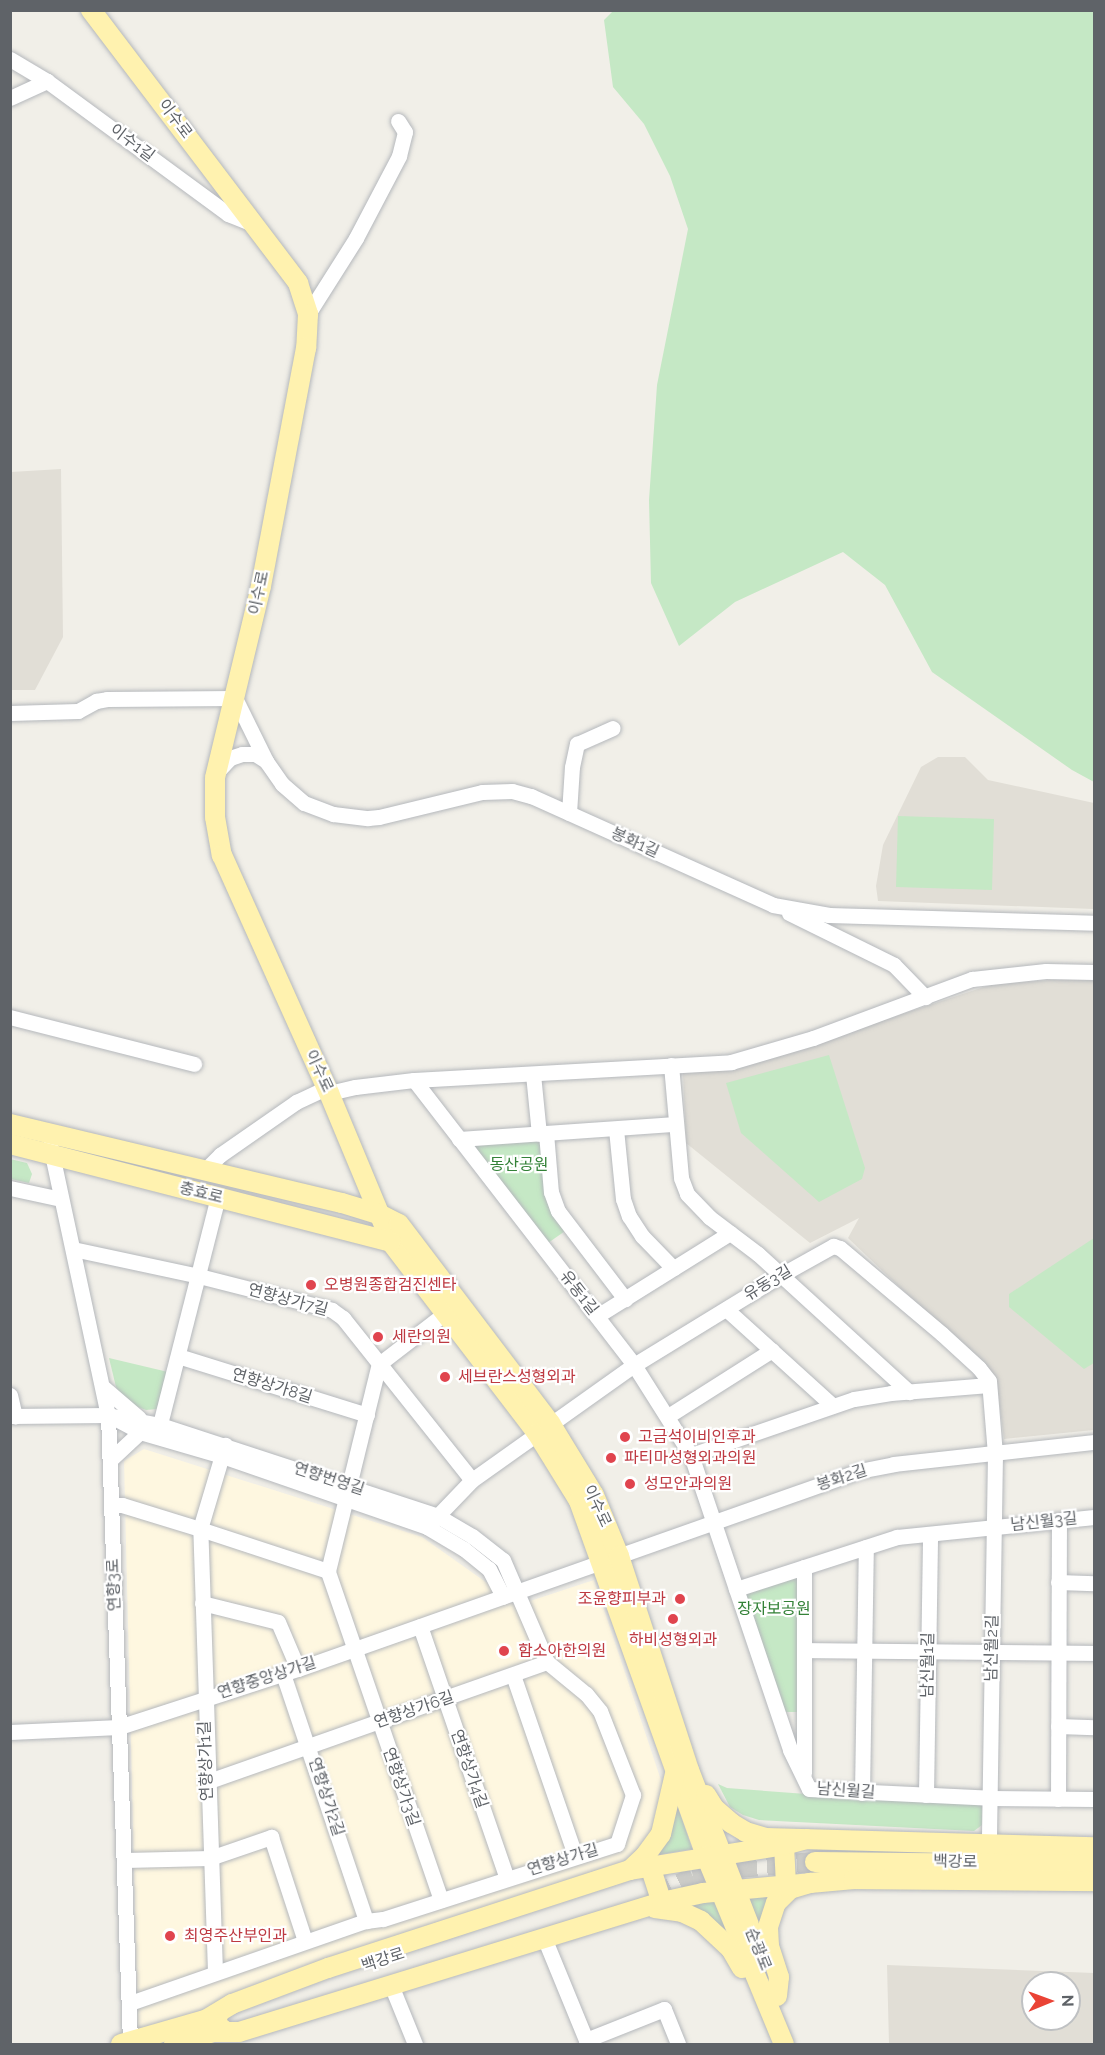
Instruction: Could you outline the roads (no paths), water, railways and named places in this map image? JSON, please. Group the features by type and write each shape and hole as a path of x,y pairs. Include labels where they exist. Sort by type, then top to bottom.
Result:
{"main road":[{"name":"이수로","path":"91,10 298,283 308,314 306,348 261,586 217,772 215,817 222,855 327,1090 391,1242 444,1314 543,1428"},
{"name":"충효로","path":"10,1124 50,1144 219,1197 391,1242"},
{"name":"충효로","path":"10,1143 50,1144 204,1172 342,1203 379,1214"},
{"path":"342,1203 362,1195 365,1182"},
{"name":"이수로","path":"379,1214 399,1224 543,1428 610,1559 682,1772 714,1855"},
{"path":"810,1883 790,1889 771,1911 768,1940 779,1977 772,1999 751,1988 738,1958 711,1928 682,1912 654,1902 642,1870 645,1856 660,1836 682,1772 714,1808 731,1823 747,1832 766,1838 1095,1847"},
{"path":"209,2026 232,2004 328,1968 642,1870 714,1855 784,1845 806,1839"},
{"path":"784,1845 786,1885"},
{"name":"순광로","path":"714,1855 772,1999 796,2044"},
{"name":"백강로","path":"815,1862 1095,1865"},
{"path":"209,2026 239,2032 545,1940 654,1902 727,1890 854,1880 1095,1881"},
{"name":"백강로","path":"126,2043 209,2026 654,1902"},
{"name":"순광로","path":"772,1999 784,2044"},
{"name":"백강로","path":"174,2044 209,2026"}],"street":[{"name":"이수1길","path":"10,59 47,81 228,214 254,224"},
{"path":"10,98 47,81"},
{"path":"308,314 356,238 399,156 405,132 398,121"},
{"path":"10,712 78,711 96,701 107,699 235,698"},
{"name":"봉화1길","path":"235,698 266,761 282,784 294,796 314,808 350,817 379,817 483,792 512,791 531,796 773,905 829,915 1095,923"},
{"path":"569,813 572,766 577,744 613,728"},
{"path":"217,772 230,758 242,753 255,754 266,761"},
{"path":"773,905 894,965 925,997"},
{"name":"충효로","path":"204,1172 220,1155 296,1102 327,1090 414,1080 732,1062 813,1038 984,977 1046,971 1095,972"},
{"path":"10,1017 194,1064"},
{"path":"670,1065 681,1178 687,1194 709,1217 781,1275 909,1392"},
{"path":"533,1074 552,1192 558,1211 625,1299"},
{"name":"유동1길","path":"414,1080 634,1365 691,1455 714,1523"},
{"path":"459,1139 675,1124"},
{"path":"616,1129 623,1199 629,1216 642,1236 674,1269"},
{"name":"연향3로","path":"50,1144 108,1415 130,2003 126,2043"},
{"path":"10,1188 61,1198"},
{"path":"159,1430 219,1197"},
{"path":"597,1316 730,1233"},
{"name":"유동3길","path":"472,1480 634,1365 833,1246 840,1248 980,1368 989,1385"},
{"name":"연향상가7길","path":"73,1249 199,1276 332,1310 343,1318 472,1480"},
{"path":"726,1309 832,1405"},
{"path":"111,1504 122,1505 200,1529 328,1571 379,1364 444,1314"},
{"path":"668,1416 772,1350"},
{"name":"연향상가8길","path":"178,1356 367,1415"},
{"path":"691,1455 832,1405 909,1392 989,1385 995,1454"},
{"path":"104,1388 141,1426 110,1460"},
{"path":"10,1395 13,1416"},
{"name":"연향번영길","path":"13,1416 108,1415 223,1450 432,1521 503,1560 510,1595"},
{"name":"봉화2길","path":"510,1595 876,1467 1095,1442"},
{"name":"연향상가1길","path":"215,1972 200,1529 223,1450"},
{"name":"남신월2길","path":"989,1843 995,1454"},
{"path":"432,1521 472,1480"},
{"name":"남신월3길","path":"994,1527 1095,1516"},
{"path":"1058,1799 1059,1520"},
{"name":"남신월길","path":"714,1523 790,1750 802,1781 809,1789 990,1798 1095,1799"},
{"path":"736,1589 897,1537 994,1527"},
{"name":"남신월1길","path":"926,1795 930,1534"},
{"path":"862,1793 866,1547"},
{"path":"804,1567 803,1770 809,1789"},
{"name":"연향상가3길","path":"328,1571 441,1900"},
{"path":"1059,1582 1095,1583"},
{"path":"510,1595 547,1662"},
{"name":"연향중앙상가길","path":"10,1732 119,1727 298,1669 510,1595"},
{"path":"202,1603 278,1622 298,1669"},
{"name":"연향상가4길","path":"420,1626 507,1878"},
{"path":"804,1650 1095,1653"},
{"name":"연향상가6길","path":"207,1782 547,1662"},
{"name":"연향상가길","path":"130,2003 366,1921 383,1919 575,1855 617,1844 633,1795 600,1711 586,1694 547,1662"},
{"name":"연향상가2길","path":"283,1674 366,1921"},
{"path":"513,1675 575,1855"},
{"path":"1058,1726 1095,1727"},
{"path":"125,1860 210,1858 271,1837 305,1941"},
{"path":"545,1940 582,2043 664,2009 678,2044"},
{"path":"390,1985 415,2044"}],"tunnel":[{"path":"653,1897 693,1877 737,1868 815,1862"}],"place":[{"name":"오병원종합검진센타","path":"311,1285"},
{"name":"세란의원","path":"378,1337"},
{"name":"세브란스성형외과","path":"445,1377"},
{"name":"고금석이비인후과","path":"625,1437"},
{"name":"파티마성형외과의원","path":"611,1458"},
{"name":"성모안과의원","path":"630,1484"},
{"name":"조윤향피부과","path":"680,1599"},
{"name":"하비성형외과","path":"673,1619"},
{"name":"함소아한의원","path":"504,1651"},
{"name":"최영주산부인과","path":"170,1936"}],"park label":[{"name":"동산공원","path":"519,1165"},
{"name":"장자보공원","path":"774,1609"}]}
